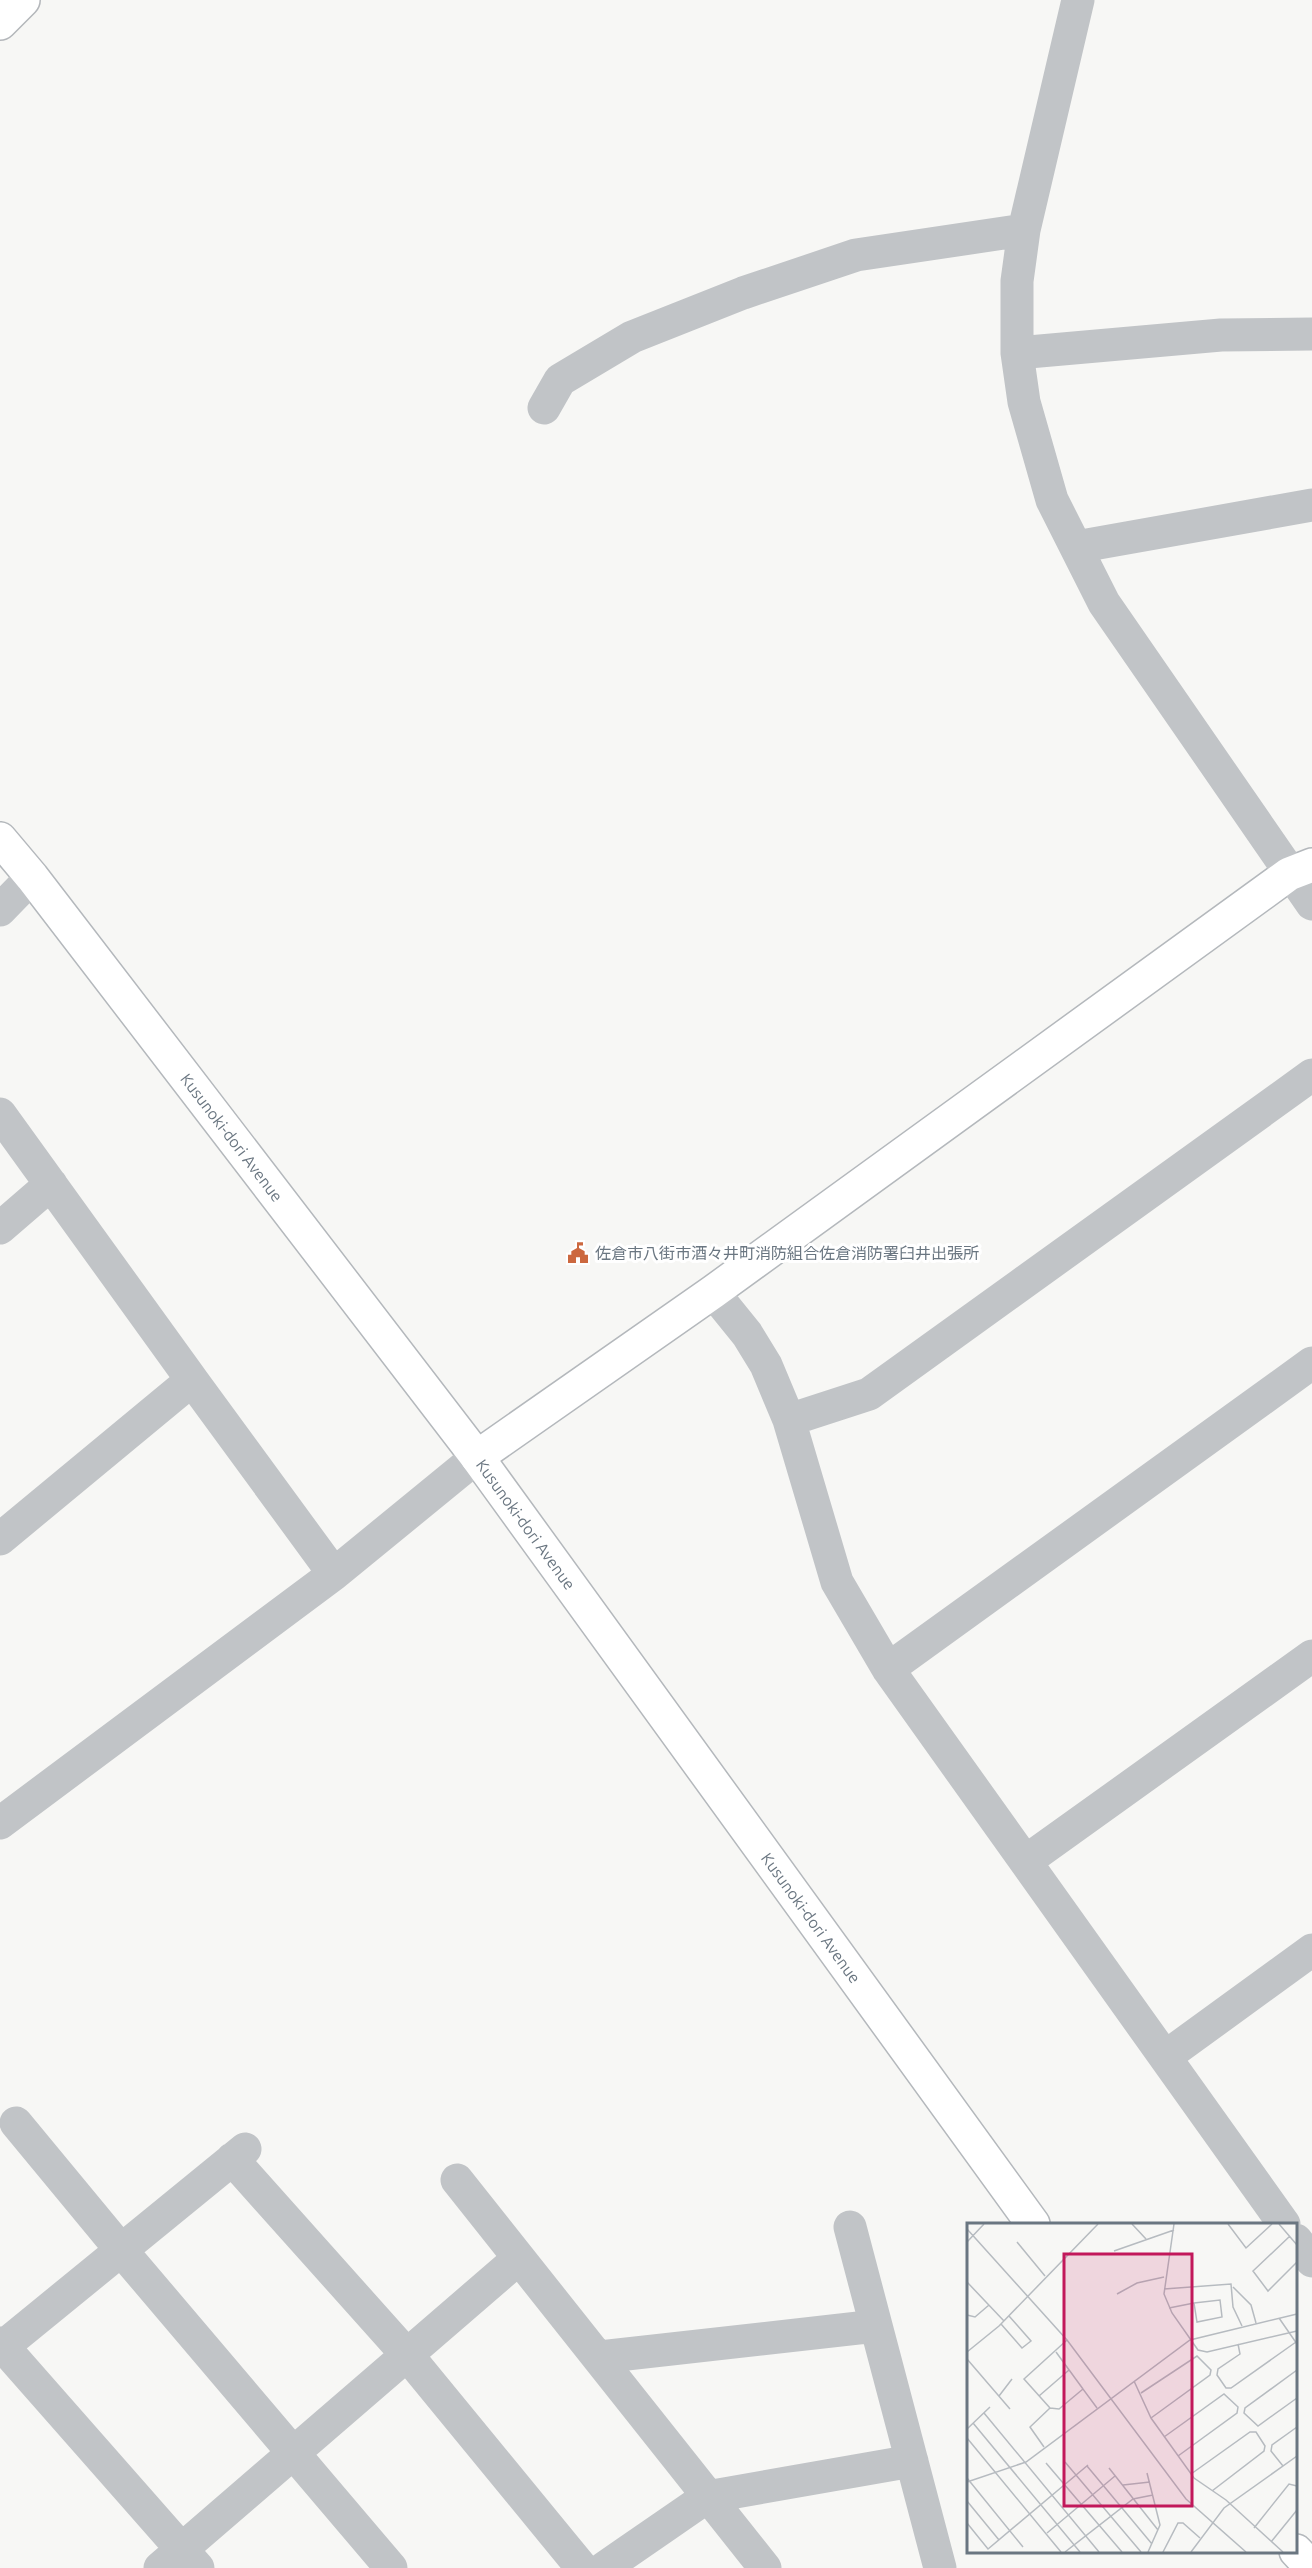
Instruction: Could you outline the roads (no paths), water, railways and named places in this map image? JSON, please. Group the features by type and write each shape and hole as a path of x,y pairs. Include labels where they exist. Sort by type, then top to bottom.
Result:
{"street":[{"path":"0,23 23,0"},
{"path":"1078,0 1024,230 1017,281 1017,353 1024,402 1052,500 1104,603 1301,870 1312,904"},
{"path":"544,408 560,380 632,337 743,293 856,255 1024,230"},
{"path":"1017,353 1221,335 1312,334"},
{"path":"1076,547 1312,505"},
{"name":"Kusunoki-dori Avenue","path":"0,839 32,877 477,1457 1032,2223"},
{"path":"0,1823 334,1574 477,1457 713,1292 1301,870"},
{"path":"0,910 32,877"},
{"path":"789,1420 869,1394 1312,1075"},
{"path":"0,1114 334,1574"},
{"path":"0,1228 51,1184"},
{"path":"713,1292 747,1334 766,1365 789,1420 837,1582 888,1669 1165,2057 1287,2223"},
{"path":"888,1669 1312,1363"},
{"path":"0,1539 192,1380"},
{"path":"1026,1861 1312,1656"},
{"path":"1165,2057 1312,1950"},
{"path":"16,2122 120,2250 391,2568"},
{"path":"518,2259 408,2356 294,2452 181,2562 1,2346 238,2154 408,2356 582,2568"},
{"path":"456,2180 600,2357 707,2497 765,2568"},
{"path":"850,2227 940,2568"},
{"path":"600,2357 876,2326"},
{"path":"604,2568 707,2497 912,2461"},
{"path":"1297,2552 1312,2568"}],"place":[{"name":"佐倉市八街市酒々井町消防組合佐倉消防署臼井出張所","path":"578,1253"}]}
